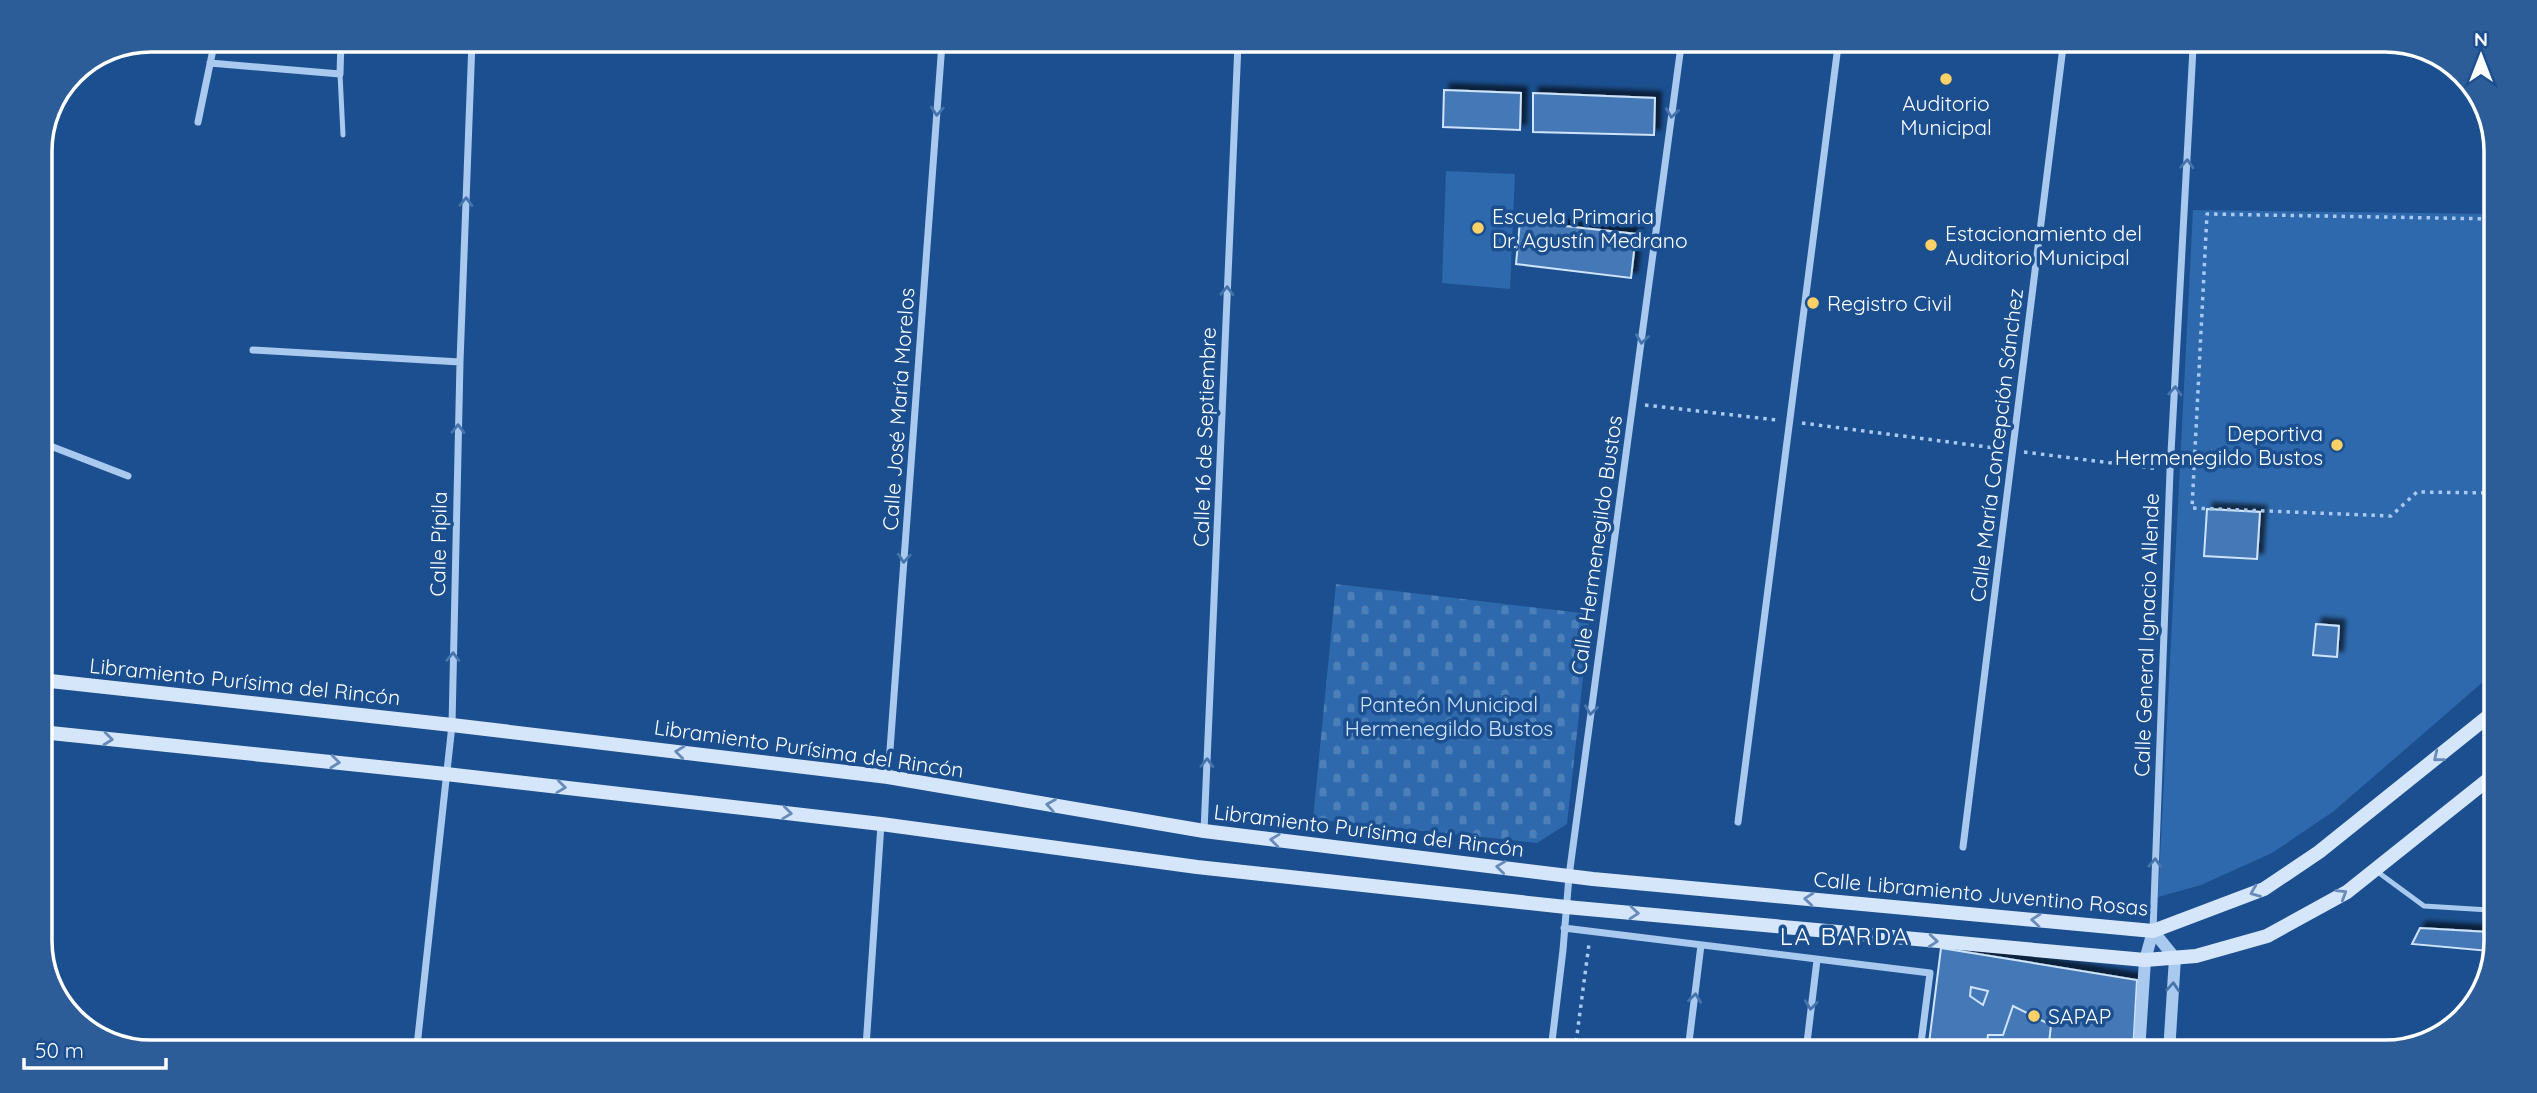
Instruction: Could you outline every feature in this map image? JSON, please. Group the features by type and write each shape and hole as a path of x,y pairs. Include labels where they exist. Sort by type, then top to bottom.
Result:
{"main road":[{"name":"Libramiento Purísima del Rincón","path":"53,681 888,777 1204,831 1569,876"},
{"name":"Calle Libramiento Juventino Rosas","path":"1569,876 2153,931 2264,889 2319,852 2484,720"},
{"path":"53,733 446,774 881,824 1197,867 1566,908 2145,960 2196,956 2267,936 2347,892 2484,783"}],"street":[{"path":"198,122 212,52"},
{"path":"210,62 340,74 341,52"},
{"name":"Calle Pípila","path":"418,1040 452,725 460,362 472,52"},
{"name":"Calle José María Morelos","path":"888,777 941,52"},
{"name":"Calle 16 de Septiembre","path":"1204,831 1238,52"},
{"name":"Calle Hermenegildo Bustos","path":"1552,1040 1569,876 1680,52"},
{"path":"1738,822 1837,52"},
{"name":"Calle María Concepción Sánchez","path":"1964,847 2062,52"},
{"name":"Calle General Ignacio Allende","path":"2153,931 2170,471 2193,52"},
{"path":"253,349 460,362"},
{"path":"53,447 128,476"},
{"path":"866,1040 881,824"},
{"path":"1564,928 1930,974 1921,1040"},
{"path":"2153,931 2175,958 2170,1040"},
{"path":"2140,1040 2145,960 2153,931"},
{"path":"1689,1040 1701,945"},
{"path":"1807,1040 1817,960"}],"lane":[{"path":"340,74 343,135"},
{"path":"2375,870 2424,906 2484,909"}],"path":[{"path":"2484,219 2207,214 2192,508 2391,516 2417,492 2484,493"},
{"path":"1633,404 1790,421 2170,471"},
{"path":"1576,1040 1591,932"}],"green space":[{"name":"Escuela Primaria Dr. Agustín Medrano","path":"1446,171 1515,174 1510,289 1442,283"},
{"name":"Deportiva Hermenegildo Bustos","path":"2193,210 2484,214 2484,681 2334,811 2272,853 2201,885 2158,897"},
{"name":"Panteón Municipal Hermenegildo Bustos","path":"1336,584 1590,614 1567,824 1537,843 1313,819"}],"building":[{"path":"1444,90 1521,93 1520,130 1443,127"},
{"path":"1533,93 1655,98 1654,135 1533,132"},
{"name":"Escuela Primaria Dr. Agustín Medrano","path":"1520,221 1636,234 1631,278 1516,264"},
{"path":"2207,509 2260,512 2257,559 2204,556"},
{"path":"2316,624 2339,626 2337,657 2313,655"},
{"path":"2420,928 2484,932 2484,951 2412,944"},
{"name":"SAPAP","path":"1941,948 2137,980 2134,1040 1929,1040"},
{"name":"SAPAP","path":"1971,987 1988,991 1983,1005 1970,996"},
{"name":"SAPAP","path":"2013,1006 2051,1025 2049,1040 1987,1040 1988,1035 2003,1035"}],"place":[{"name":"Auditorio Municipal","path":"1946,79"},
{"name":"Escuela Primaria Dr. Agustín Medrano","path":"1478,228"},
{"name":"Estacionamiento del Auditorio Municipal","path":"1931,245"},
{"name":"Registro Civil","path":"1813,303"},
{"name":"Deportiva Hermenegildo Bustos","path":"2337,445"},
{"name":"SAPAP","path":"2034,1016"}],"district":[{"name":"LA BARDA","path":"1845,936"}]}
